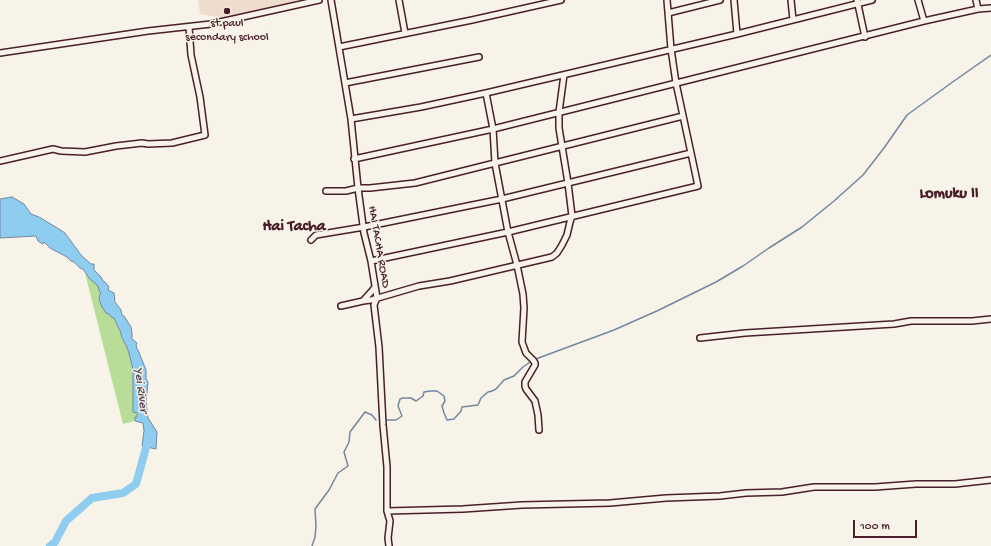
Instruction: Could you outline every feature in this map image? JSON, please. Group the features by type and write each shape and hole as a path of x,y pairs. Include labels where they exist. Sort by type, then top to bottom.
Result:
{"street":[{"path":"0,53 125,34 211,24 319,0"},
{"name":"HAI TACHA ROAD","path":"331,0 351,119 354,159 364,233 371,261 377,298 374,305 379,347 387,467 387,511 390,521 388,538 389,546"},
{"path":"399,0 405,33"},
{"path":"339,47 561,0"},
{"path":"371,261 508,232 698,186 676,83 671,49 667,0"},
{"path":"668,12 720,0"},
{"path":"734,0 737,34"},
{"path":"791,0 793,20"},
{"path":"351,119 421,107 486,93 737,34 858,2 872,0"},
{"path":"918,0 924,21"},
{"path":"976,0 978,9"},
{"path":"858,2 865,37"},
{"path":"354,159 493,129 924,21 978,9 991,8"},
{"path":"0,161 53,148 62,151 85,152 142,143 172,143 205,135 200,97 191,55 189,27"},
{"path":"345,83 479,57"},
{"path":"341,306 371,300 419,286 450,281 552,257 562,245 567,235 572,216 559,128 559,112 564,75"},
{"path":"486,93 493,129 495,163 508,232 523,294 524,308 522,342 526,353 535,363 525,382 525,386 535,401 539,430"},
{"path":"326,191 415,183 683,116"},
{"path":"311,240 316,235 364,227 502,199 691,153"},
{"path":"363,301 375,286"},
{"path":"700,338 745,333 894,324 912,321 972,321 991,319"},
{"path":"387,511 610,503 666,498 782,492 814,487 875,487 916,484 955,484 991,480"}],"shaded area":[{"name":"st paul secondary school","path":"198,0 311,0 224,18 200,14"}],"green space":[{"path":"85,273 98,285 109,314 114,318 129,353 133,369 133,411 137,412 137,417 135,417 134,421 123,424"}],"water":[{"path":"12,197 24,204 31,214 39,217 65,233 81,255 91,264 94,264 94,270 109,287 108,290 114,293 115,302 131,327 132,339 137,343 137,349 146,370 146,379 148,382 146,402 148,418 157,432 156,449 142,446 144,431 143,423 135,421 137,413 133,412 133,369 129,353 114,318 106,313 102,307 99,297 101,293 97,285 89,278 83,269 67,257 50,248 44,242 43,244 38,241 36,236 0,238 0,199"}],"waterway":[{"path":"385,420 396,420 402,416 398,406 400,399 411,398 416,401 423,396 424,392 430,391 437,391 444,396 445,401 442,406 447,420 454,419 461,411 462,407 478,405 481,398 488,392 496,389 504,380 514,376 533,360 614,330 659,310 716,282 743,266 802,227 834,201 863,175 907,115 991,55"},
{"path":"312,546 316,526 315,509 329,490 338,473 348,466 344,452 349,442 350,432 365,412 372,415 376,420"},
{"name":"Yei River","path":"50,546 55,542 66,521 92,498 123,493 136,484 149,437"}],"place":[{"name":"st paul secondary school","path":"227,11"}],"district":[{"name":"Lomuku II","path":"949,195"},
{"name":"Hai Tacha","path":"294,228"}]}
